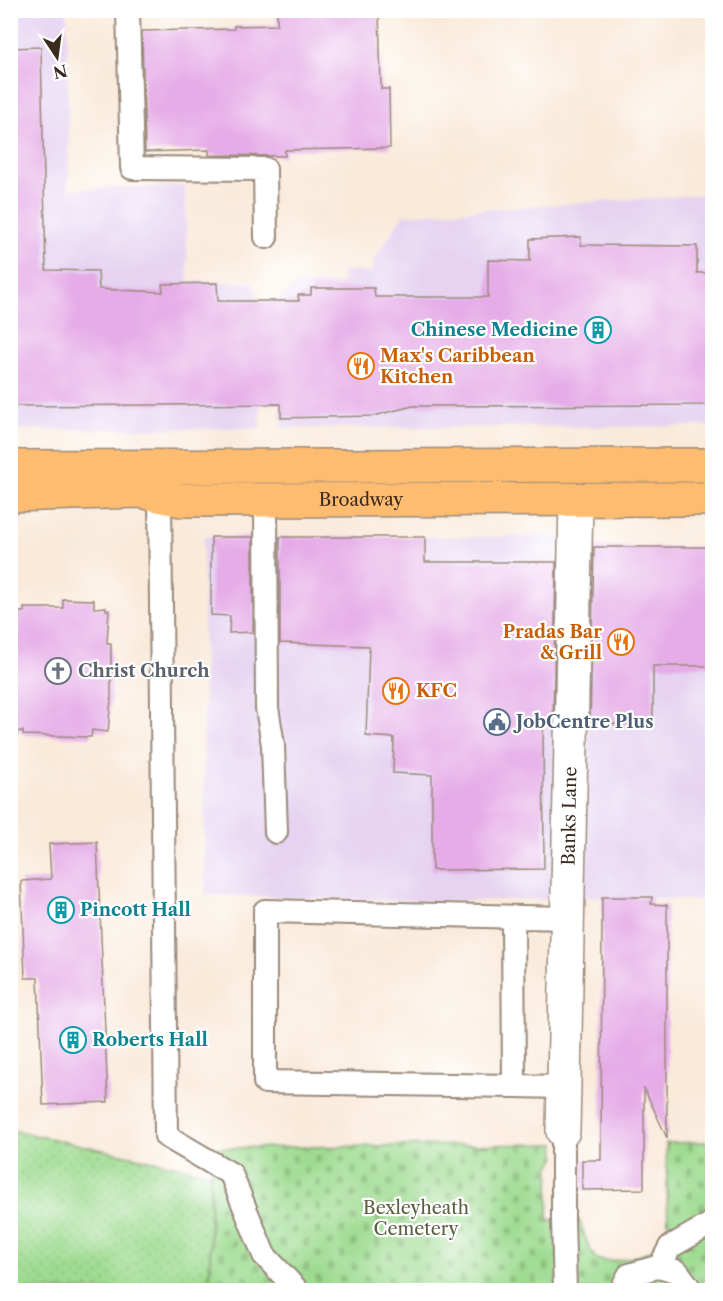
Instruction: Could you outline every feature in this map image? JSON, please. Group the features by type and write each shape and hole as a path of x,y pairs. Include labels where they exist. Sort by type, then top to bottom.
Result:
{"main road":[{"name":"Broadway","path":"10,466 712,465"},
{"name":"Broadway","path":"10,495 140,491 181,500 712,499"}],"street":[{"name":"Banks Lane","path":"563,1131 576,500"}],"lane":[{"path":"128,10 132,168 265,169 266,237"},
{"path":"160,496 166,1136 231,1174 264,1255 297,1290"},
{"path":"266,499 267,708 273,745 276,832"},
{"path":"563,1087 266,1082 266,911 567,918"},
{"path":"513,918 514,1086"},
{"path":"563,1131 566,1290"},
{"path":"660,1266 670,1247 712,1223"},
{"path":"621,1290 628,1275 660,1266 678,1272 691,1290"}],"shaded area":[{"path":"10,11 67,11 69,189 185,186 188,281 254,283 259,301 260,428 11,430"},
{"path":"712,194 712,426 282,428 279,299 299,284 343,284 342,271 372,272 372,263 403,215"},
{"path":"203,537 567,537 559,899 431,901 205,895"},
{"path":"589,547 712,547 712,900 582,897 588,724"}],"green space":[{"path":"11,1130 210,1173 210,1290 11,1290"},
{"name":"Bexleyheath Cemetery","path":"712,1142 712,1290 210,1290 211,1148 555,1144 556,1157 550,1166 548,1220 579,1220 596,1259 615,1261 635,1256 672,1241 668,1231 666,1143"}],"building":[{"path":"277,10 379,10 381,89 389,89 390,148 285,150 285,156 209,155 209,150 145,152 142,31 234,29 234,26 277,25"},
{"path":"41,47 46,270 98,271 99,289 163,292 162,284 217,283 218,301 299,301 298,295 311,295 311,288 374,288 375,297 488,297 488,260 530,261 530,239 581,237 581,245 697,246 697,273 712,273 712,405 413,406 373,416 281,418 281,404 10,406 10,48"},
{"path":"211,537 253,537 253,632 229,633 230,616 211,615"},
{"path":"280,537 425,537 425,562 556,562 553,723 543,723 544,869 432,870 432,775 393,773 394,738 366,736 369,646 280,643"},
{"path":"594,547 712,547 712,666 653,666 653,724 590,724"},
{"name":"Christ Church","path":"63,599 94,600 94,608 106,607 106,610 109,610 107,643 111,643 111,699 108,732 92,730 91,737 23,735 23,731 10,732 10,612 24,612 24,608 63,608"},
{"name":"Roberts Hall","path":"97,842 108,1102 43,1105 38,978 25,978 21,881 51,879 49,844"},
{"path":"602,897 652,897 651,904 667,905 667,1138 644,1088 644,1189 582,1190 582,1160 601,1160"}],"place":[{"name":"Chinese Medicine","path":"598,330"},
{"name":"Max's Caribbean Kitchen","path":"361,366"},
{"name":"Pradas Bar & Grill","path":"621,642"},
{"name":"Christ Church","path":"58,671"},
{"name":"KFC","path":"396,691"},
{"name":"JobCentre Plus","path":"497,722"},
{"name":"Pincott Hall","path":"61,910"},
{"name":"Roberts Hall","path":"73,1040"}]}
